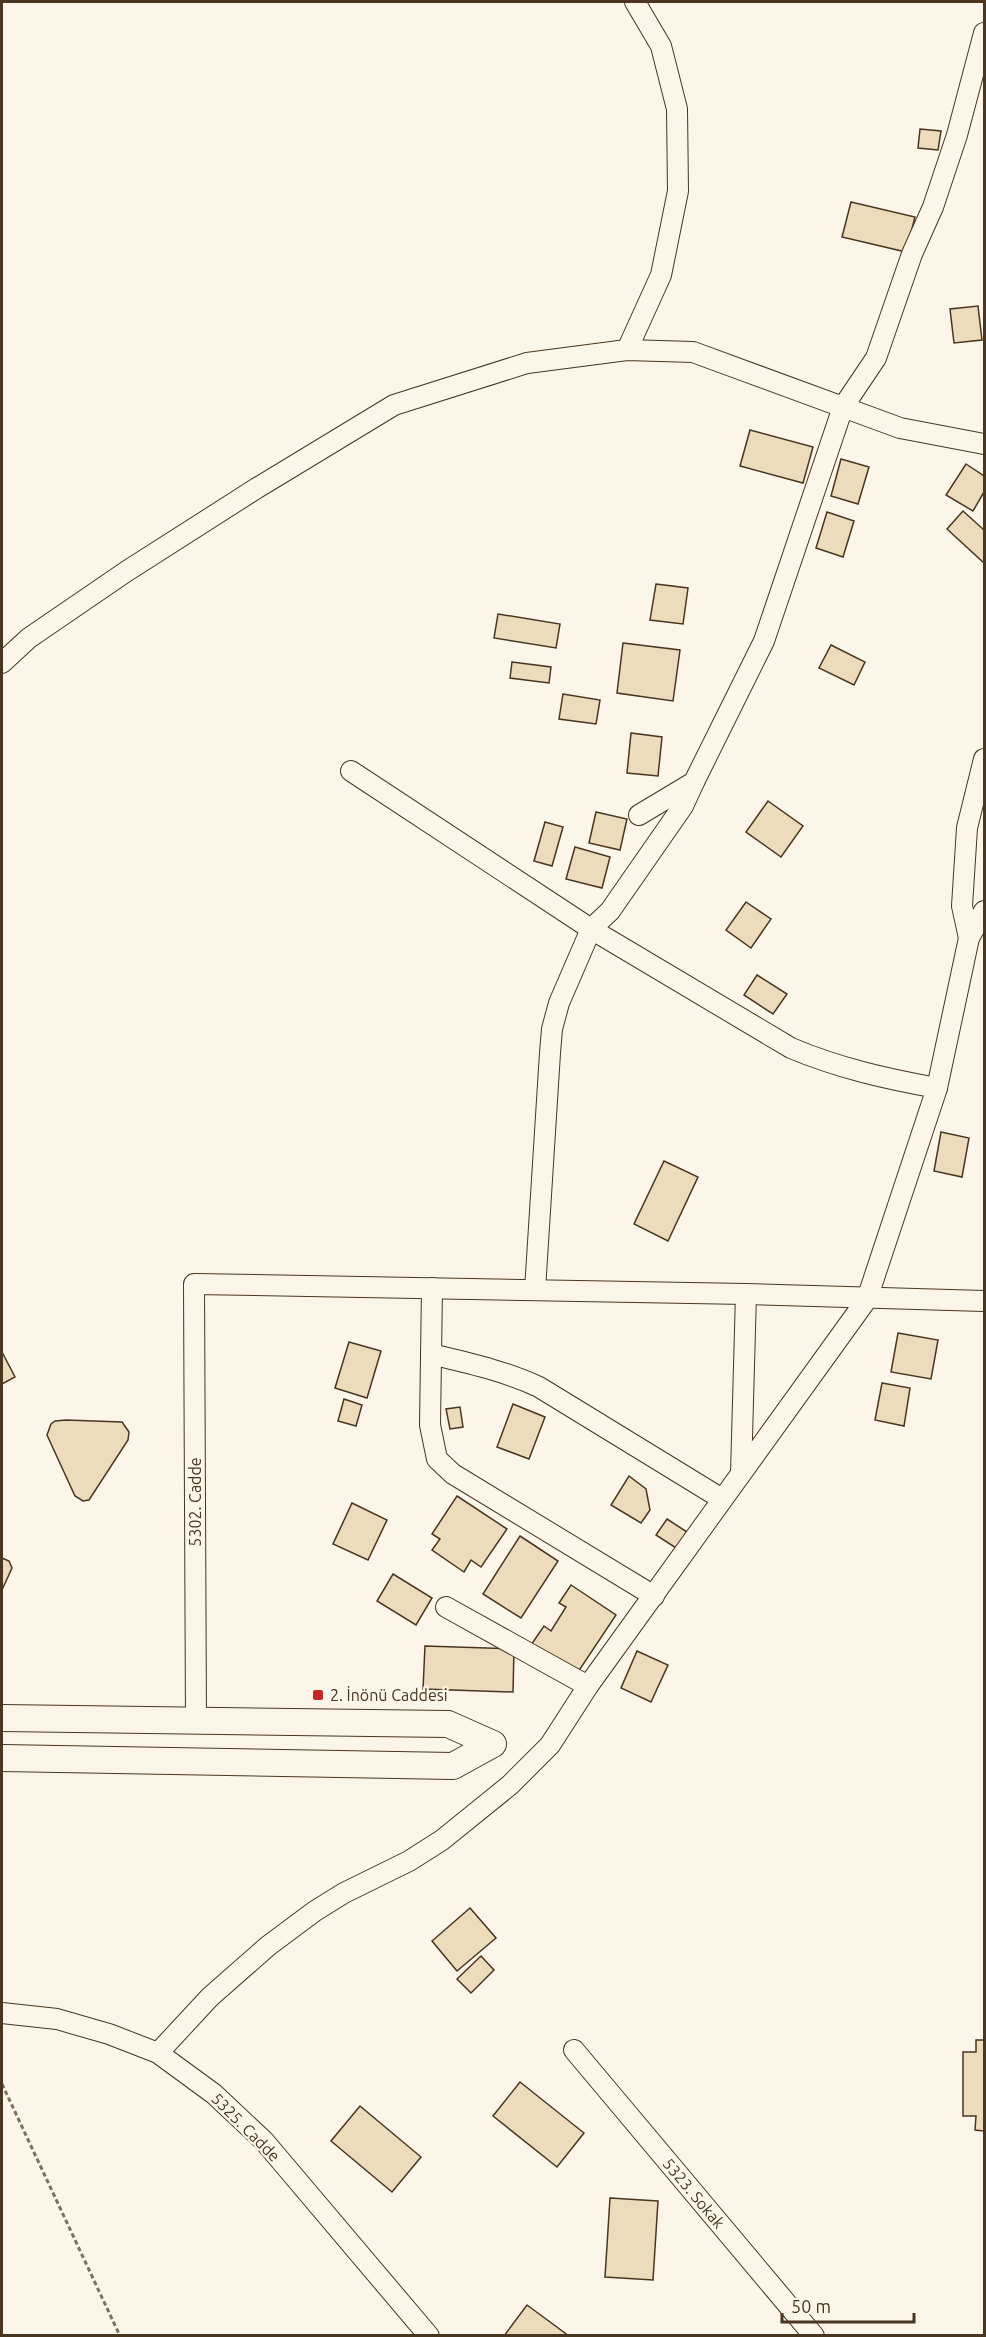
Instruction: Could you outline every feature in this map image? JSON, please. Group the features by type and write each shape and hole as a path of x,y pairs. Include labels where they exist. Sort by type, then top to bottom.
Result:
{"main road":[{"path":"2,1718 448,1724 493,1744 453,1766 2,1758"},
{"path":"196,1721 196,1761"}],"street":[{"path":"627,350 661,275 678,190 677,109 661,46 635,2"},
{"path":"535,1290 552,1029 570,974 591,929 610,911 683,806 764,641 843,407 876,358 912,254 937,197 957,135 984,33"},
{"path":"2,663 29,638 127,572 257,488 394,405 527,363 627,350 693,352 800,389 900,428 984,444"},
{"path":"969,939 962,906 967,828 984,759"},
{"path":"351,771 591,929 791,1048 817,1059 873,1076 936,1088"},
{"path":"639,815 694,782"},
{"path":"158,2053 210,1998 296,1925 344,1893 409,1861 442,1840 510,1785 550,1745 588,1686 867,1299 936,1088 969,939 984,911"},
{"name":"5302. Cadde","path":"196,1721 194,1284 432,1288"},
{"path":"654,1596 444,1467 437,1459 430,1425 432,1288 984,1301"},
{"path":"741,1473 746,1294"},
{"path":"431,1354 518,1377 539,1387 722,1499"},
{"path":"446,1607 588,1686"},
{"name":"5325. Cadde","path":"2,2013 57,2019 109,2034 158,2053 214,2094 264,2141 429,2336"},
{"name":"5323. Sokak","path":"574,2050 814,2336"}],"path":[{"path":"2,2084 120,2336"}],"building":[{"path":"920,129 941,131 938,150 918,148"},
{"path":"851,202 915,217 906,252 842,237"},
{"path":"978,306 982,340 954,343 950,309"},
{"path":"750,430 813,447 803,483 740,466"},
{"path":"841,459 869,467 858,504 831,496"},
{"path":"966,464 984,476 984,492 973,511 946,495"},
{"path":"963,511 984,530 984,563 947,529"},
{"path":"827,512 854,521 843,557 816,548"},
{"path":"656,584 688,588 683,624 650,620"},
{"path":"498,614 560,624 556,648 494,638"},
{"path":"623,643 680,650 673,701 617,693"},
{"path":"831,645 865,662 854,685 819,668"},
{"path":"512,662 551,667 549,683 510,678"},
{"path":"563,694 600,700 596,724 559,719"},
{"path":"631,733 662,737 658,776 627,773"},
{"path":"768,801 803,826 781,857 746,832"},
{"path":"596,812 627,819 620,850 589,843"},
{"path":"545,822 563,827 552,866 534,861"},
{"path":"575,847 610,857 602,888 566,879"},
{"path":"746,902 771,919 751,948 726,930"},
{"path":"757,975 787,994 773,1014 744,995"},
{"path":"941,1132 969,1138 962,1177 934,1171"},
{"path":"664,1161 698,1177 668,1241 634,1224"},
{"path":"898,1333 938,1340 931,1379 891,1372"},
{"path":"349,1342 381,1351 367,1398 335,1388"},
{"path":"2,1352 15,1377 2,1384"},
{"path":"882,1383 910,1388 904,1426 875,1420"},
{"path":"344,1399 362,1405 356,1426 338,1421"},
{"path":"513,1404 545,1417 529,1459 497,1447"},
{"path":"460,1407 463,1427 450,1429 446,1409"},
{"path":"55,1421 122,1422 129,1432 128,1440 89,1500 83,1501 75,1496 47,1435 51,1424"},
{"path":"629,1476 646,1489 650,1510 641,1523 611,1505"},
{"path":"457,1496 507,1529 481,1567 471,1560 464,1572 432,1550 440,1539 432,1534"},
{"path":"352,1503 387,1520 368,1560 333,1544"},
{"path":"667,1519 687,1532 676,1548 656,1535"},
{"path":"520,1536 558,1561 521,1618 483,1594"},
{"path":"2,1558 9,1561 12,1568 2,1590"},
{"path":"393,1574 432,1598 416,1625 377,1601"},
{"path":"571,1585 616,1615 576,1675 531,1645 544,1626 551,1631 566,1607 559,1603"},
{"path":"425,1646 514,1649 513,1692 423,1689"},
{"path":"637,1651 668,1665 651,1702 621,1688"},
{"path":"470,1908 496,1938 457,1971 432,1941"},
{"path":"481,1956 494,1970 471,1993 457,1979"},
{"path":"976,2040 984,2040 984,2131 975,2130 976,2116 963,2116 963,2052 976,2052"},
{"path":"520,2082 584,2133 557,2167 493,2116"},
{"path":"360,2106 421,2157 392,2192 331,2141"},
{"path":"610,2198 658,2201 653,2280 605,2277"},
{"path":"527,2305 569,2336 504,2336"}],"place":[{"name":"2. İnönü Caddesi","path":"318,1695"}]}
